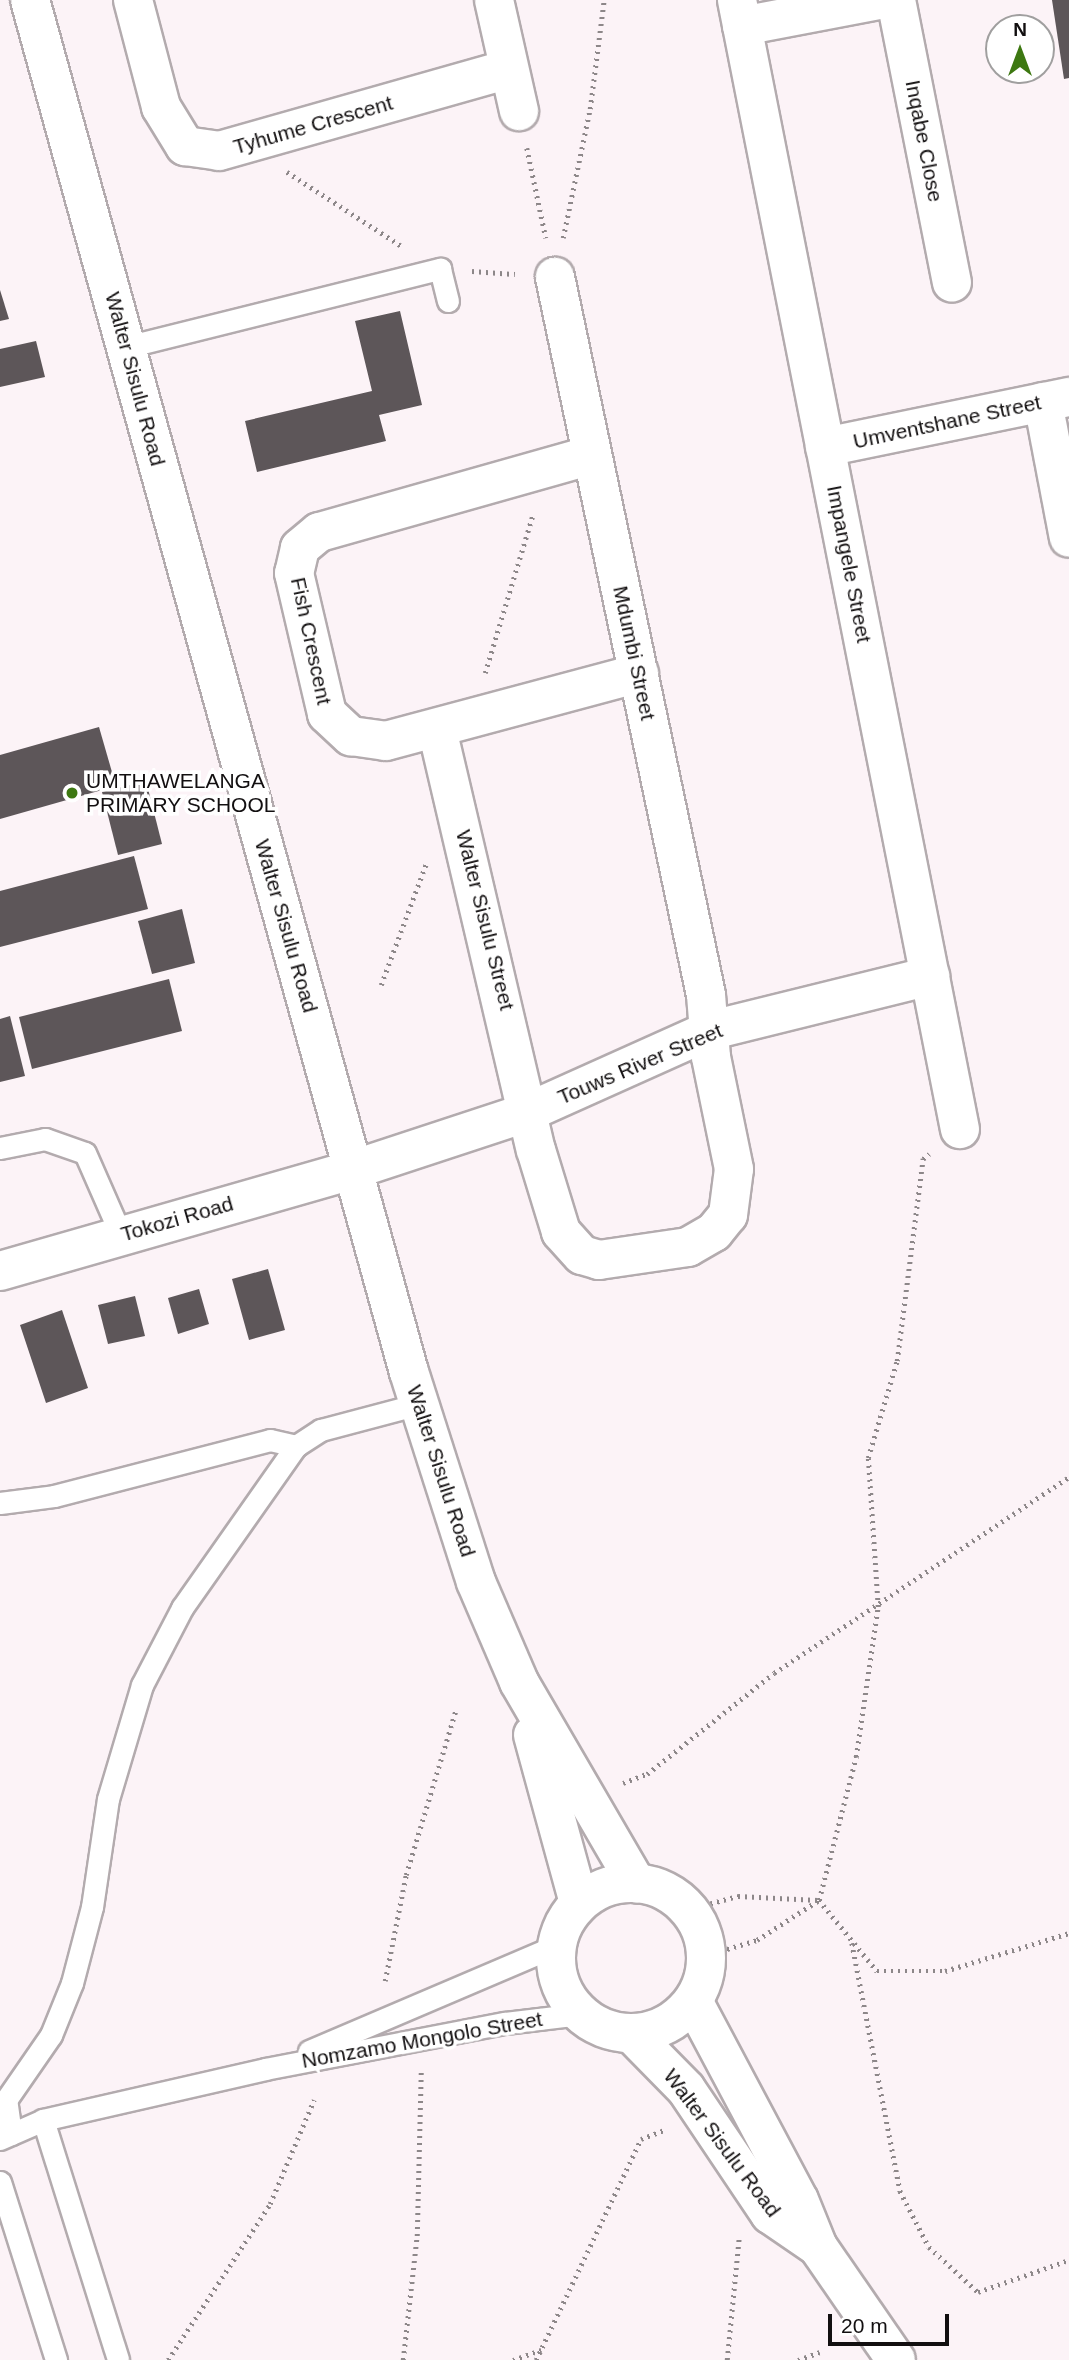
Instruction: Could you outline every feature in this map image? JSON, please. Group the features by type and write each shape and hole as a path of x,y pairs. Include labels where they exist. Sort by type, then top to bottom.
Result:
{"street":[{"name":"Walter Sisulu Road","path":"30,0 419,1404 476,1582 519,1682 636,1883"},
{"name":"Tyhume Crescent","path":"133,0 160,107 178,138 186,146 219,151 255,143 509,69"},
{"path":"494,0 519,111"},
{"path":"739,13 879,0"},
{"name":"Inqabe Close","path":"896,0 952,282"},
{"name":"Impangele Street","path":"739,13 960,1129"},
{"name":"Mdumbi Street","path":"528,1112 561,1232 582,1255 625,1259 688,1247 714,1232 728,1214 734,1194 708,1031 706,995 555,277"},
{"path":"1056,399 1069,538"},
{"name":"Umventshane Street","path":"825,447 1056,399"},
{"name":"Fish Crescent","path":"592,455 318,533 300,548 294,573 327,714 351,736 386,741 639,673"},
{"name":"Walter Sisulu Street","path":"453,725 528,1112"},
{"name":"Touws River Street","path":"355,1169 528,1112 708,1031 930,976"},
{"name":"Tokozi Road","path":"0,1271 355,1169"},
{"name":"Walter Sisulu Road","path":"519,1682 579,1903"},
{"path":"636,1883 671,1893 690,1909 707,1955 693,2001 676,2019 631,2033 595,2025 580,2014 564,1995 555,1946 579,1903 600,1889 636,1883"},
{"name":"Walter Sisulu Road","path":"693,2001 799,2200 818,2247 895,2360"},
{"name":"Walter Sisulu Road","path":"631,2033 686,2089 771,2214 818,2247"}],"lane":[{"path":"126,347 440,269 448,301"},
{"path":"0,1148 45,1139 85,1153 121,1235"},
{"path":"6,2137 6,2101 51,2035 72,1983 92,1907 108,1799 142,1685 182,1608 296,1446 321,1430 419,1404"},
{"path":"0,1503 54,1496 270,1440 296,1446"},
{"name":"Nomzamo Mongolo Street","path":"265,2069 555,1946"},
{"name":"Nomzamo Mongolo Street","path":"6,2137 43,2120 265,2069 505,2022 580,2014"},
{"path":"43,2120 118,2360"},
{"path":"0,2182 56,2360"}],"path":[{"path":"555,277 590,109 604,0"},
{"path":"519,111 555,277"},
{"path":"255,143 298,182 440,269 555,277"},
{"path":"453,725 510,600 544,468"},
{"path":"381,985 429,855"},
{"path":"707,1955 757,1940 819,1900 856,1757 878,1607 867,1458 897,1361 923,1159 960,1129"},
{"path":"614,1787 647,1774 774,1674 1069,1477"},
{"path":"384,1981 406,1875 456,1709"},
{"path":"690,1909 738,1896 819,1900 877,1970 945,1970 1069,1933"},
{"path":"852,1943 900,2191 929,2247 978,2292 1069,2260"},
{"path":"403,2360 417,2236 421,2066"},
{"path":"168,2360 270,2204 314,2101"},
{"path":"536,2360 641,2139 672,2128"},
{"path":"727,2360 740,2230"},
{"path":"513,2360 541,2350"},
{"path":"798,2360 820,2352"}],"building":[{"path":"1052,0 1069,0 1069,78 1064,79 1055,14"},
{"path":"0,290 9,319 0,321"},
{"path":"400,311 422,405 379,415 386,441 257,472 245,421 372,391 355,321"},
{"path":"36,341 45,377 0,387 0,349"},
{"path":"99,727 116,786 0,819 0,755"},
{"path":"146,781 162,844 118,855 102,792"},
{"path":"134,856 148,909 0,947 0,891"},
{"path":"182,909 195,963 152,974 138,921"},
{"path":"169,979 182,1031 32,1069 19,1017"},
{"path":"10,1016 25,1076 0,1082 0,1019"},
{"path":"268,1269 285,1330 249,1340 232,1279"},
{"path":"199,1289 209,1324 178,1334 168,1298"},
{"path":"135,1296 145,1336 108,1344 98,1305"},
{"path":"62,1310 88,1388 46,1403 20,1325"}],"place":[{"name":"UMTHAWELANGA PRIMARY SCHOOL","path":"72,793"}]}
